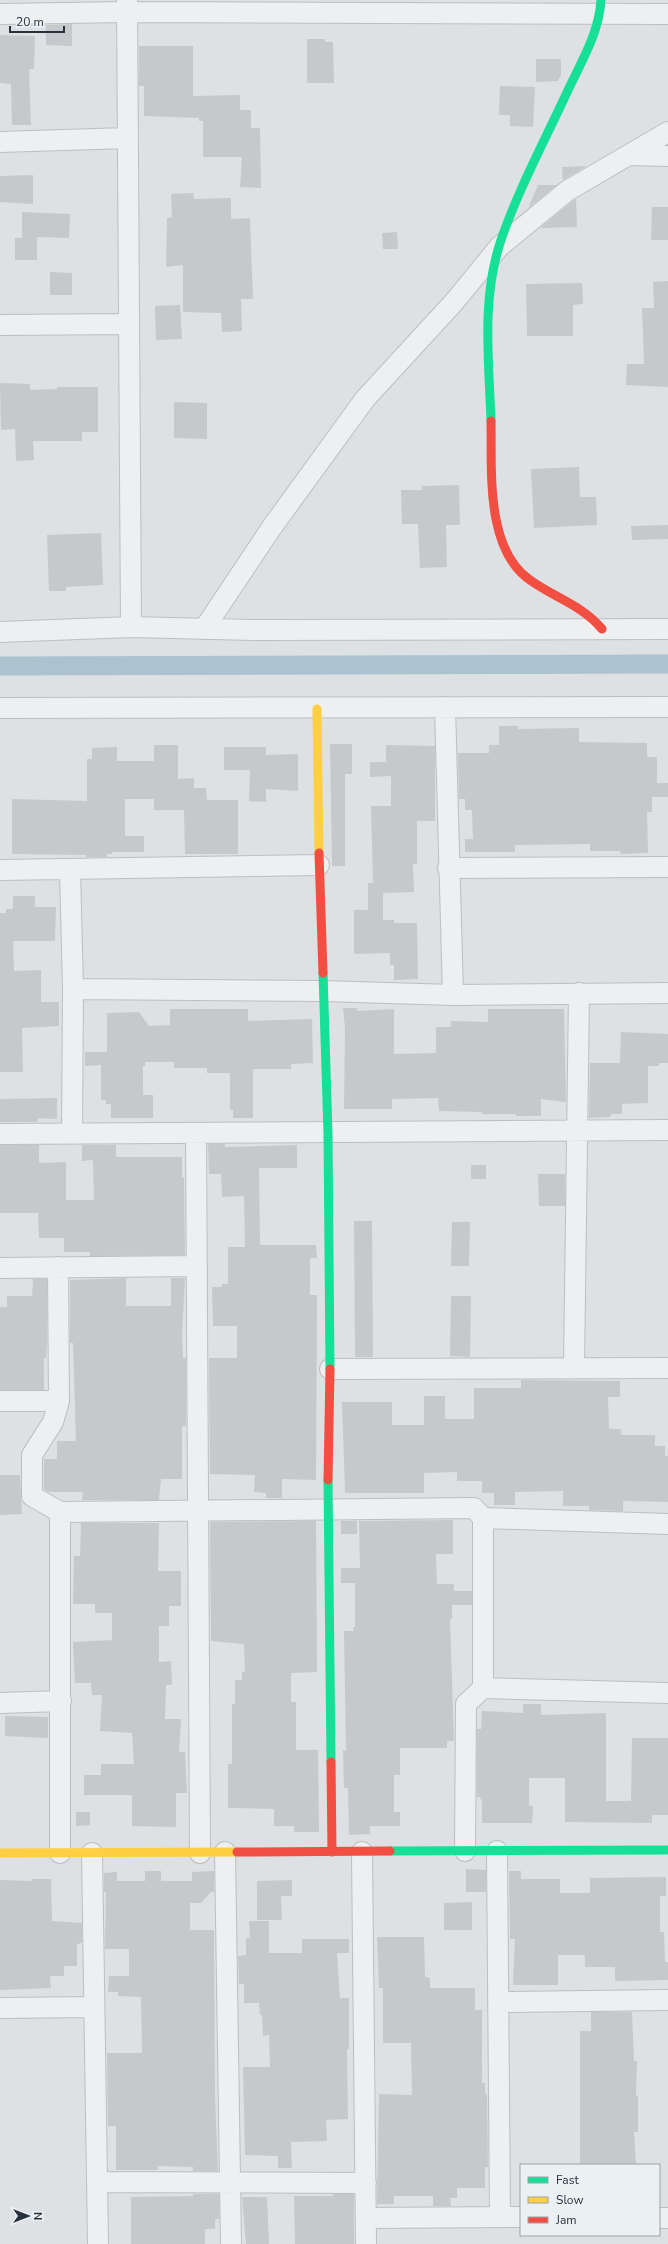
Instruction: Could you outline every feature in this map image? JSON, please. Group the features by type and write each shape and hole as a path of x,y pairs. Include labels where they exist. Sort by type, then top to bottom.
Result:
{"street":[{"path":"127,6 131,626"},
{"path":"0,14 127,6 601,7 668,14"},
{"path":"601,7 587,51 499,247 487,306 494,487 502,541 507,555 521,574 544,591 581,608 596,620 602,630"},
{"path":"204,629 272,527 365,399 455,301 499,247 567,191 668,132"},
{"path":"0,142 127,138"},
{"path":"628,155 668,156"},
{"path":"0,325 129,324"},
{"path":"0,632 131,626 204,629 668,629"},
{"path":"445,707 448,868 453,995"},
{"path":"0,708 317,709 445,707 668,707"},
{"path":"317,709 319,865 328,1133 330,1369 328,1509 332,1852"},
{"path":"0,870 319,865"},
{"path":"448,868 668,867"},
{"path":"70,870 73,989 72,1134"},
{"path":"73,989 323,991 453,995 668,992"},
{"path":"574,1368 579,994"},
{"path":"0,1134 668,1130"},
{"path":"196,1134 200,1853"},
{"path":"0,1268 197,1266"},
{"path":"58,1267 59,1401 53,1422 32,1455 32,1496 60,1512 474,1508 483,1518 483,1688"},
{"path":"330,1369 668,1368"},
{"path":"0,1401 59,1401"},
{"path":"60,1512 60,1853"},
{"path":"483,1518 668,1524"},
{"path":"465,1852 466,1704 483,1688 668,1693"},
{"path":"0,1703 61,1701"},
{"path":"0,1853 668,1850"},
{"path":"497,1851 500,2217"},
{"path":"226,1852 231,2244"},
{"path":"362,1852 366,2244"},
{"path":"92,1853 93,2007 98,2182 98,2244"},
{"path":"498,2002 668,2000"},
{"path":"0,2008 93,2007"},
{"path":"98,2182 366,2183"},
{"path":"366,2218 520,2217"}],"building":[{"path":"72,24 72,46 46,45 46,25"},
{"path":"0,35 35,36 34,69 29,69 31,125 12,125 11,84 0,83"},
{"path":"307,39 325,39 325,42 333,42 334,83 307,83"},
{"path":"139,46 193,46 193,96 240,95 240,110 251,110 251,128 260,128 261,188 240,187 242,157 203,157 203,121 199,121 199,118 144,116 144,86 139,86"},
{"path":"536,59 561,59 561,75 558,81 536,82"},
{"path":"500,86 535,87 533,127 510,126 510,115 499,115"},
{"path":"587,166 563,180 562,167"},
{"path":"33,175 33,204 0,202 0,176"},
{"path":"538,185 557,185 529,207 529,206"},
{"path":"193,193 194,199 231,198 231,219 250,218 253,299 241,299 242,331 222,332 221,313 183,312 183,265 166,267 167,218 172,217 171,194"},
{"path":"576,199 577,227 540,228 574,200"},
{"path":"652,207 668,207 668,240 651,240"},
{"path":"22,212 70,214 69,238 37,237 37,260 15,260 15,238 22,238"},
{"path":"397,232 398,249 383,249 382,233"},
{"path":"50,272 72,273 72,295 50,295"},
{"path":"668,281 668,387 626,385 627,364 644,364 642,308 654,308 653,282"},
{"path":"582,283 583,304 573,305 573,336 527,336 526,284"},
{"path":"180,305 182,339 156,340 155,306"},
{"path":"0,383 30,384 30,390 57,389 57,387 98,387 98,432 82,432 82,441 33,441 34,460 16,461 15,429 1,430"},
{"path":"174,402 207,403 207,439 174,438"},
{"path":"579,467 580,497 596,497 597,525 534,528 531,469"},
{"path":"459,485 460,525 446,525 447,567 420,568 418,524 402,524 401,490 422,490 422,486"},
{"path":"668,525 668,539 632,540 631,526"},
{"path":"101,533 103,585 66,587 66,591 49,591 47,535"},
{"path":"499,726 518,726 518,729 579,728 579,742 647,743 647,757 657,757 657,783 668,783 668,797 652,797 652,812 647,812 648,853 621,854 620,851 590,851 590,844 515,845 515,852 465,852 465,839 473,839 472,810 465,810 465,799 459,799 458,753 489,753 489,745 499,745"},
{"path":"330,744 352,744 352,774 345,774 345,866 332,866"},
{"path":"154,745 178,745 178,779 194,778 194,788 206,788 207,800 238,800 238,854 185,854 184,810 154,810 154,799 125,799 125,836 144,836 144,852 112,852 112,854 107,854 107,857 86,857 86,855 12,854 12,799 87,801 87,759 92,759 92,748 117,747 117,761 154,761"},
{"path":"386,745 435,746 435,821 417,821 417,864 413,864 414,892 383,893 383,920 394,920 394,923 417,923 418,979 394,980 394,965 390,965 390,953 354,954 354,910 368,910 368,883 373,883 371,806 391,806 391,776 370,777 370,762 386,762"},
{"path":"224,747 266,747 266,755 298,754 298,791 266,789 266,802 249,801 250,770 224,770"},
{"path":"13,896 35,896 35,907 56,907 55,941 13,941 14,971 41,970 41,1002 59,1002 59,1026 22,1028 23,1072 0,1072 0,913 6,913 6,909 13,909"},
{"path":"343,1008 357,1008 357,1011 394,1009 394,1054 436,1053 436,1027 451,1027 451,1021 488,1022 488,1009 564,1009 566,1102 541,1099 541,1116 516,1116 516,1114 482,1114 482,1112 439,1111 438,1098 392,1099 392,1109 344,1109 345,1028"},
{"path":"170,1009 248,1009 248,1021 312,1019 313,1063 291,1064 291,1069 253,1069 253,1118 233,1118 233,1110 230,1110 230,1073 207,1073 207,1068 174,1068 174,1062 145,1062 145,1066 143,1066 143,1095 153,1095 153,1118 111,1118 111,1104 106,1104 106,1100 101,1100 101,1065 85,1066 85,1052 107,1052 107,1013 139,1012 149,1026 170,1025"},
{"path":"621,1032 668,1034 668,1063 659,1063 659,1066 648,1066 648,1103 622,1104 622,1114 611,1114 611,1117 589,1118 590,1063 620,1063"},
{"path":"57,1098 57,1119 38,1118 38,1122 0,1122 0,1099"},
{"path":"208,1144 225,1144 225,1147 297,1145 297,1168 259,1168 260,1245 316,1245 317,1258 310,1258 310,1295 317,1295 316,1480 282,1479 282,1498 266,1498 266,1493 254,1492 255,1475 210,1474 209,1358 237,1358 237,1326 213,1326 212,1287 222,1287 222,1284 228,1284 228,1247 245,1247 244,1196 222,1197 221,1174 209,1174"},
{"path":"0,1145 39,1145 39,1163 66,1162 66,1200 94,1200 93,1160 82,1161 82,1145 116,1145 116,1157 182,1157 182,1177 184,1178 185,1255 90,1256 90,1252 64,1252 64,1238 39,1238 38,1213 0,1213"},
{"path":"471,1165 486,1165 486,1179 471,1179"},
{"path":"538,1174 565,1174 565,1206 539,1206"},
{"path":"354,1221 372,1221 373,1357 355,1357"},
{"path":"452,1222 470,1222 469,1266 451,1266"},
{"path":"126,1278 126,1306 171,1306 171,1278 185,1278 182,1335 183,1358 186,1358 186,1426 182,1426 182,1479 161,1479 159,1500 82,1500 83,1492 48,1492 44,1489 44,1459 57,1459 57,1441 76,1441 73,1343 70,1343 70,1280"},
{"path":"33,1279 47,1279 47,1343 46,1358 44,1358 44,1390 0,1390 0,1307 7,1307 7,1296 32,1296"},
{"path":"451,1296 471,1296 470,1357 450,1356"},
{"path":"521,1380 620,1381 620,1397 608,1397 609,1429 621,1429 621,1435 655,1435 655,1446 665,1446 665,1456 668,1456 668,1502 623,1501 623,1511 589,1510 589,1506 563,1506 563,1491 515,1492 515,1505 494,1505 494,1493 482,1493 482,1481 457,1481 457,1472 424,1473 424,1493 345,1493 342,1402 392,1402 392,1425 424,1425 424,1396 445,1396 445,1419 474,1419 474,1388 521,1388"},
{"path":"0,1475 20,1475 22,1514 0,1515"},
{"path":"453,1520 453,1554 436,1554 437,1584 454,1584 454,1591 472,1591 472,1605 452,1605 452,1619 450,1619 454,1741 447,1741 447,1748 400,1748 400,1775 394,1775 394,1812 400,1812 400,1826 370,1826 370,1834 349,1835 348,1788 344,1788 343,1750 346,1751 344,1631 354,1631 353,1627 355,1627 355,1583 341,1583 341,1568 360,1568 359,1521"},
{"path":"316,1521 317,1672 291,1673 291,1702 296,1702 296,1750 318,1750 319,1832 294,1832 294,1826 274,1826 274,1809 228,1808 228,1764 232,1764 232,1704 235,1704 235,1680 242,1680 242,1672 245,1672 244,1644 211,1641 210,1522"},
{"path":"341,1521 357,1521 357,1534 341,1534"},
{"path":"81,1523 159,1523 158,1571 181,1571 181,1606 169,1606 169,1626 159,1626 159,1662 171,1661 172,1685 166,1685 165,1719 181,1719 179,1752 185,1752 187,1793 176,1793 176,1827 132,1826 132,1796 84,1795 84,1775 101,1775 101,1764 134,1764 132,1733 100,1731 102,1695 92,1695 91,1683 75,1683 73,1642 112,1640 112,1613 95,1613 95,1604 73,1604 74,1556 80,1556"},
{"path":"523,1704 541,1704 541,1715 606,1713 606,1801 631,1801 632,1738 668,1738 668,1815 652,1815 652,1823 565,1822 565,1778 529,1778 529,1806 533,1806 532,1823 482,1823 482,1802 480,1797 477,1797 477,1729 481,1729 482,1711 523,1713"},
{"path":"5,1716 48,1717 48,1738 5,1736"},
{"path":"76,1812 90,1812 90,1825 76,1826"},
{"path":"466,1869 486,1870 486,1892 466,1892"},
{"path":"145,1871 161,1871 161,1881 192,1881 192,1872 214,1871 214,1892 211,1892 201,1903 190,1903 190,1930 214,1930 215,2094 218,2171 193,2171 193,2167 158,2166 158,2170 116,2170 116,2126 108,2126 107,2053 142,2053 141,1997 118,1996 118,1992 108,1992 109,1976 129,1976 129,1949 105,1949 106,1892 104,1892 104,1873 117,1872 117,1881 145,1881"},
{"path":"509,1871 521,1871 521,1879 560,1879 560,1893 590,1893 590,1878 666,1877 666,1896 660,1896 660,1932 664,1932 665,1962 668,1962 668,1980 615,1981 615,1967 585,1967 585,1955 558,1955 558,1985 513,1985 515,1939 510,1939"},
{"path":"32,1879 51,1879 52,1921 82,1923 82,1943 77,1944 77,1966 64,1966 64,1976 50,1976 51,1988 0,1990 0,1880 32,1881"},
{"path":"292,1880 292,1896 281,1896 282,1920 257,1920 257,1881"},
{"path":"472,1902 472,1930 444,1930 444,1903"},
{"path":"249,1921 269,1921 269,1953 302,1953 302,1939 349,1939 349,1953 337,1953 340,1998 349,1998 349,2049 347,2049 348,2119 326,2120 327,2141 291,2142 292,2168 278,2168 278,2156 245,2155 243,2067 270,2067 269,2035 263,2036 262,2015 260,2015 259,2003 244,2003 244,1984 239,1984 238,1956 246,1955 246,1938 250,1938"},
{"path":"377,1937 424,1937 425,1977 430,1978 430,1988 475,1988 475,2010 482,2010 482,2083 485,2083 485,2094 487,2094 488,2167 485,2167 485,2188 457,2188 457,2198 450,2198 451,2206 433,2206 433,2196 394,2196 394,2204 377,2204 379,2094 412,2095 411,2043 383,2043 383,1988 379,1988"},
{"path":"591,2012 632,2012 634,2061 637,2061 636,2096 638,2096 638,2132 634,2132 636,2164 580,2164 580,2031 591,2031"},
{"path":"193,2194 219,2194 219,2219 215,2219 215,2229 205,2229 205,2244 131,2244 131,2197 193,2196"},
{"path":"333,2194 354,2194 354,2244 295,2244 294,2196 333,2196"},
{"path":"242,2197 267,2197 269,2244 246,2244"}],"waterway":[{"path":"0,666 668,664"}],"traffic: fast":[{"path":"491,421 488,330 491,285 495,262 501,240 516,201 590,45 600,12 601,0"},
{"path":"323,973 328,1133 330,1369"},
{"path":"328,1480 331,1762"},
{"path":"390,1851 668,1850"}],"traffic: slow":[{"path":"317,709 319,853"},
{"path":"0,1853 237,1852"}],"traffic: jam":[{"path":"491,421 491,462 494,507 498,529 505,549 515,566 530,580 586,614 602,629"},
{"path":"319,853 323,973"},
{"path":"328,1480 330,1369"},
{"path":"331,1762 332,1852"},
{"path":"237,1852 390,1851"}]}
